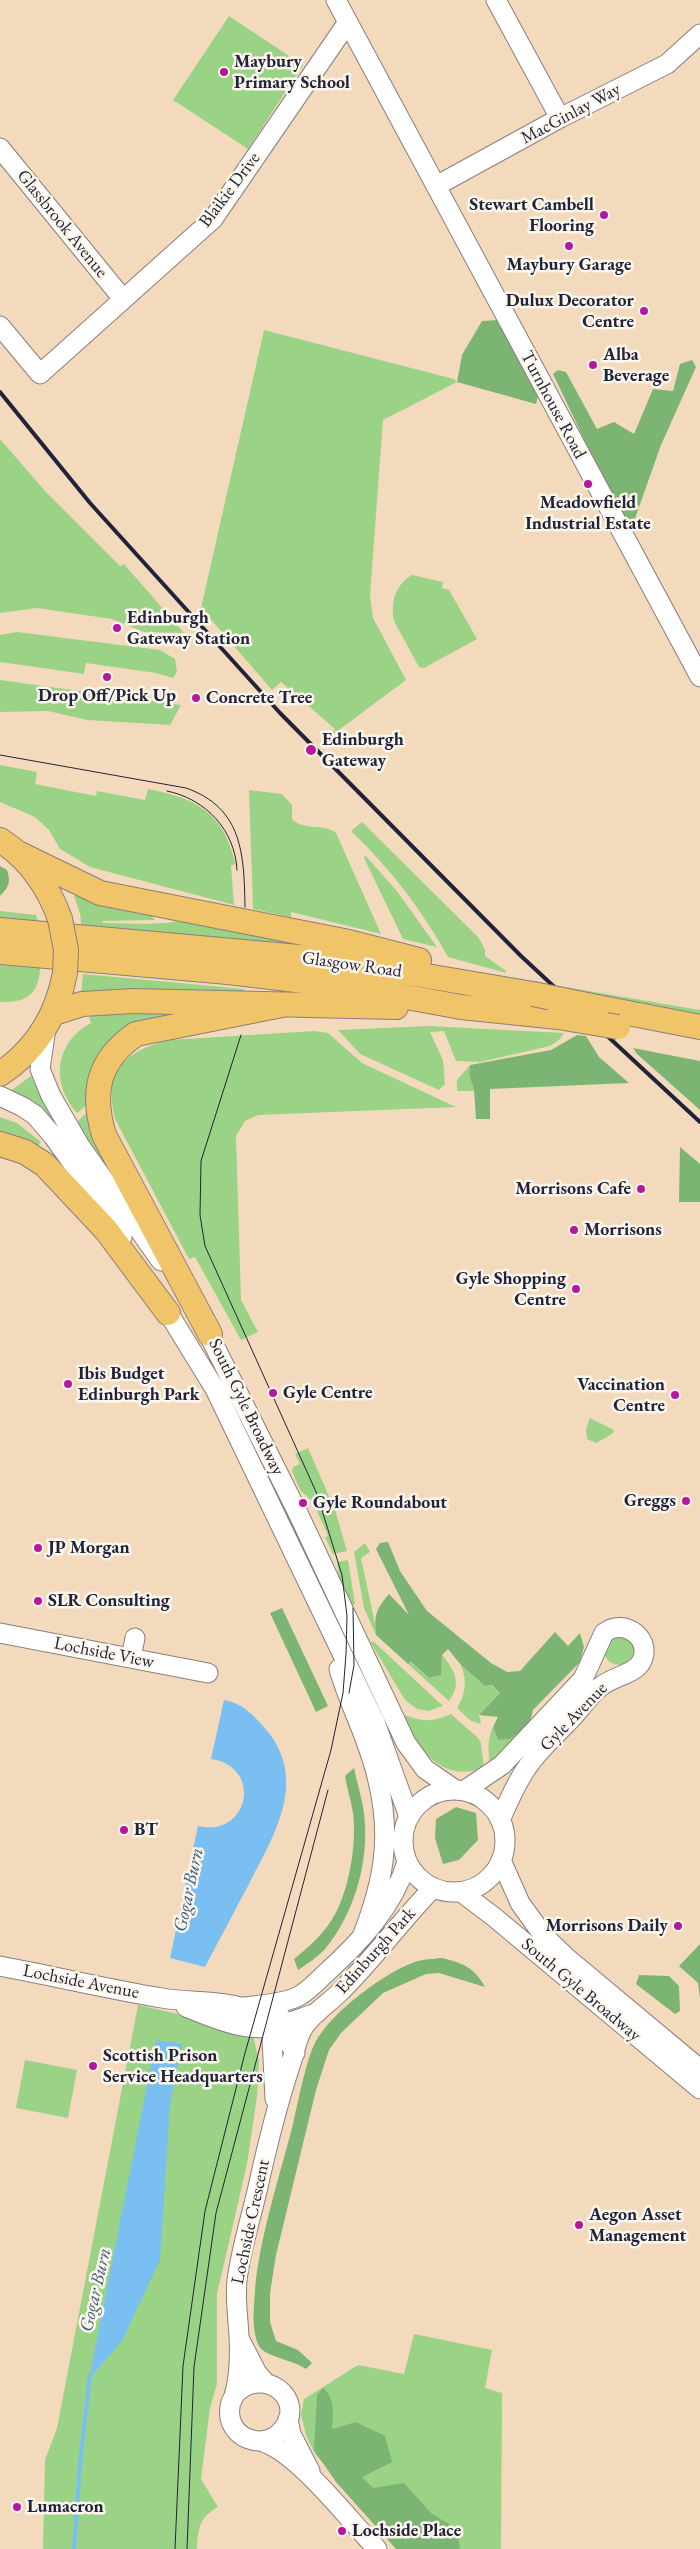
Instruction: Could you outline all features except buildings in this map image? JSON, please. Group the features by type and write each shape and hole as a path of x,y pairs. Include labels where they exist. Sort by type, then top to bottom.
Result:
{"main road":[{"path":"0,840 20,854 100,893 349,942 445,967 524,992"},
{"path":"0,1074 24,1056 50,1020 65,973 66,950 60,919 42,880 20,854"},
{"name":"Glasgow Road","path":"0,930 332,960 524,992 700,1027"},
{"name":"Glasgow Road","path":"0,952 228,972 337,985 461,1007 558,1017 700,1043"},
{"path":"50,1020 82,1004 133,1001 461,1007"},
{"path":"210,1334 104,1135 97,1106 102,1072 119,1046 136,1034 282,1005"},
{"path":"0,1144 25,1152 45,1165 106,1230 168,1313"}],"street":[{"name":"Turnhouse Road","path":"336,0 700,677"},
{"path":"496,0 560,118"},
{"name":"Blaikie Drive","path":"0,326 40,374 212,218 348,22"},
{"name":"MacGinlay Way","path":"436,186 560,118 666,64 700,34"},
{"name":"Glassbrook Avenue","path":"0,148 123,300"},
{"name":"South Gyle Broadway","path":"50,1020 40,1069 66,1126 210,1334 355,1631 406,1743 425,1769 490,1806 500,1820"},
{"name":"South Gyle Broadway","path":"0,1096 35,1115 53,1136 102,1204 215,1389 374,1722 409,1817"},
{"path":"326,1620 344,1684 378,1780 385,1819 384,1860 379,1888 362,1937"},
{"name":"Gyle Avenue","path":"460,1789 502,1765 583,1679 604,1633 609,1629 624,1627 635,1632 642,1640 643,1650 639,1665 633,1671 618,1675 600,1686 544,1747 526,1768 500,1820"},
{"name":"Lochside View","path":"0,1632 208,1674"},
{"path":"130,1658 135,1638"},
{"path":"460,1789 431,1796 418,1805 409,1817 403,1839 407,1862 422,1882 447,1892 461,1892 486,1881 495,1872 501,1860 504,1847 504,1833 500,1820"},
{"name":"South Gyle Broadway","path":"501,1860 520,1903 543,1935 567,1958 700,2069"},
{"name":"Edinburgh Park","path":"242,2008 296,1997 309,1988 362,1937 385,1909 401,1881 407,1862"},
{"name":"Edinburgh Park","path":"317,2014 342,1990 433,1888"},
{"name":"South Gyle Broadway","path":"461,1892 494,1917 700,2089"},
{"name":"Lochside Avenue","path":"0,1966 162,1998 242,2008 266,2018 276,2026 285,2035 294,2053"},
{"name":"Lochside Crescent","path":"276,2108 271,2054 276,2026 296,1997"},
{"name":"Lochside Avenue","path":"162,1998 218,2020 246,2026 276,2026 317,2014"},
{"name":"Lochside Crescent","path":"317,2014 302,2029 276,2108 237,2278 236,2313 239,2336 230,2419 235,2429 249,2440 263,2442 283,2451 318,2485 377,2549"},
{"path":"246,2026 261,2037 271,2054"},
{"name":"Lochside Crescent","path":"239,2336 252,2366 265,2382 275,2386 283,2394 289,2406 288,2420 291,2434 318,2485"},
{"path":"234,2395 250,2383 265,2382"},
{"path":"263,2442 279,2434 288,2420"}],"green space":[{"path":"229,16 303,65 248,149 173,100"},
{"path":"498,320 539,392 536,404 457,382 462,355 482,321"},
{"path":"264,330 454,379 457,382 383,420 370,595 373,618 406,680 328,738 335,729 281,682 272,690 201,608"},
{"path":"692,360 696,367 661,445 633,524 622,519 553,374 558,370 566,372 597,429 614,422 634,434 653,389 673,391 680,364"},
{"path":"0,439 45,491 120,566 124,564 184,633 144,632 112,619 37,608 0,613"},
{"path":"412,575 443,582 442,588 449,590 477,639 424,668 419,667 394,621 393,607 395,595 401,584"},
{"path":"17,632 160,650 175,659 177,672 173,678 156,673 86,663 84,674 0,662 0,635"},
{"path":"0,680 181,705 170,725 87,720 48,711 0,712"},
{"path":"0,765 37,772 35,784 96,796 97,791 145,800 148,789 180,797 194,803 216,820 224,832 230,847 235,864 231,866 234,905 90,867 60,849 49,830 35,817 0,802"},
{"path":"249,790 282,794 292,805 292,819 297,823 325,828 336,833 381,934 291,912 291,917 253,909"},
{"path":"362,822 479,938 485,950 485,956 506,971 506,973 448,957 404,890 351,831"},
{"path":"365,855 396,890 437,947 403,939 364,858"},
{"path":"0,866 7,870 9,881 0,896"},
{"path":"78,894 148,912 155,920 103,921 103,923 155,924 182,920 338,952 82,930 80,913 74,896"},
{"path":"0,911 36,915 39,924 0,921"},
{"path":"0,965 40,968 37,984 30,995 18,1001 0,1002"},
{"path":"83,974 244,989 244,994 81,994"},
{"path":"505,978 700,1010 700,1019"},
{"path":"175,1011 175,1016 136,1028 88,1104 77,1113 68,1101 63,1089 60,1064 70,1041 79,1031 91,1023 89,1017 102,1013"},
{"path":"429,1026 564,1033 559,1040 550,1046 480,1062 456,1061 444,1031 430,1032 443,1060 445,1084 439,1090 360,1054 338,1030"},
{"path":"315,1031 328,1033 362,1063 456,1107 258,1115 245,1121 236,1136 241,1300 258,1332 241,1340 195,1257 189,1259 115,1119 112,1088 115,1076 129,1057 140,1050 169,1040"},
{"path":"577,1035 586,1036 599,1057 629,1083 490,1089 490,1119 476,1119 474,1089 469,1075 470,1065 551,1050"},
{"path":"633,1048 700,1061 700,1110 637,1054"},
{"path":"470,1065 469,1075 475,1091 457,1091 457,1080"},
{"path":"31,1076 41,1098 59,1127 56,1130 9,1092"},
{"path":"90,1109 113,1177 75,1124"},
{"path":"0,1117 17,1123 41,1142 34,1151 0,1140"},
{"path":"680,1147 700,1164 700,1202 679,1202"},
{"path":"590,1418 614,1430 612,1434 596,1443 587,1439 586,1429"},
{"path":"308,1448 335,1510 347,1551 333,1554 325,1537 328,1536 313,1502 300,1490 292,1471 293,1467 300,1464 295,1454"},
{"path":"388,1542 400,1571 427,1611 491,1663 507,1672 520,1671 555,1632 568,1646 580,1633 584,1647 580,1662 533,1710 530,1722 510,1739 498,1740 493,1727 498,1717 479,1715 500,1693 492,1685 485,1686 461,1665 448,1649 442,1655 441,1675 429,1678 411,1662 408,1664 376,1635 375,1622 377,1613 389,1594 409,1615 376,1549 380,1543"},
{"path":"365,1543 370,1552 361,1558 376,1635 364,1608 354,1552"},
{"path":"348,1560 355,1604 350,1605 345,1587 340,1587 337,1562"},
{"path":"282,1608 328,1706 316,1712 270,1613"},
{"path":"619,1635 630,1639 634,1650 630,1661 619,1665 608,1661 604,1650 608,1639"},
{"path":"373,1641 443,1706 428,1711 417,1709 405,1700 371,1643"},
{"path":"442,1655 453,1672 456,1683 453,1695 449,1701 408,1664 410,1662 429,1678 440,1675"},
{"path":"461,1665 485,1686 491,1685 500,1693 479,1715 481,1724 471,1721 457,1708 465,1687"},
{"path":"451,1714 478,1738 481,1743 484,1768 455,1771 434,1761 425,1752 402,1718 405,1715 428,1720 439,1719"},
{"path":"493,1727 498,1740 510,1739 521,1731 490,1764 488,1745"},
{"path":"354,1768 363,1807 365,1831 365,1849 358,1885 345,1919 336,1935 322,1952 298,1970 294,1959 323,1932 331,1921 343,1897 347,1883 353,1854 354,1825 345,1776"},
{"path":"456,1807 476,1813 478,1840 459,1860 443,1864 435,1838 436,1819"},
{"path":"700,1944 700,1999 698,1983 679,1966"},
{"path":"442,1958 472,1970 485,1987 439,1973 426,1974 383,1993 341,2033 329,2050 316,2090 276,2255 270,2293 270,2322 276,2341 298,2350 312,2363 306,2369 262,2350 256,2340 254,2318 257,2270 261,2250 312,2049 334,2018 360,1994 389,1974 403,1967 421,1960"},
{"path":"639,1975 669,1976 679,1986 680,2011 675,2014 636,1984"},
{"path":"138,2005 223,2024 253,2035 259,2061 257,2097 247,2164 217,2294 217,2384 210,2408 201,2479 218,2507 207,2515 201,2524 197,2549 43,2549 45,2460 57,2428"},
{"path":"25,2060 77,2070 68,2118 16,2108"},
{"path":"414,2334 492,2350 485,2388 502,2393 501,2549 398,2549 315,2454 306,2435 301,2415 304,2399 358,2365 404,2374"},
{"path":"323,2388 332,2402 332,2429 356,2422 385,2436 392,2462 362,2477 373,2488 404,2483 432,2514 457,2529 460,2549 396,2549 336,2482 314,2450 317,2395"}],"water":[{"path":"224,1700 241,1706 264,1727 277,1746 284,1766 286,1785 284,1805 278,1824 260,1863 205,1967 170,1958 198,1826 216,1827 229,1822 239,1812 243,1800 243,1786 238,1774 228,1764 211,1759"},
{"path":"156,2040 182,2044 170,2104 160,2260 122,2341 89,2379"}],"waterway":[{"name":"Gogar Burn","path":"74,2549 80,2464 90,2375"}],"tram line":[{"path":"0,755 186,788 205,797 219,808 229,821 236,836 241,852 245,907"},
{"path":"167,791 194,801 216,818 231,842 237,870"},
{"path":"175,2549 183,2366 205,2211 245,2053 331,1750 343,1693 346,1654 347,1616 342,1575 317,1494 205,1246 200,1215 201,1161 241,1035"},
{"path":"349,1693 354,1665 353,1608"},
{"path":"187,2549 194,2367 216,2213 328,1790"}],"railway":[{"path":"0,392 90,503 280,713 521,956 700,1122"}],"place":[{"name":"Maybury Primary School","path":"224,72"},
{"name":"Stewart Cambell Flooring","path":"604,215"},
{"name":"Maybury Garage","path":"569,246"},
{"name":"Dulux Decorator Centre","path":"644,311"},
{"name":"Alba Beverage","path":"593,365"},
{"name":"Meadowfield Industrial Estate","path":"588,484"},
{"name":"Edinburgh Gateway Station","path":"117,628"},
{"name":"Drop Off/Pick Up","path":"107,677"},
{"name":"Concrete Tree","path":"196,698"},
{"name":"Edinburgh Gateway","path":"311,750"},
{"name":"Morrisons Cafe","path":"641,1189"},
{"name":"Morrisons","path":"574,1230"},
{"name":"Gyle Shopping Centre","path":"576,1289"},
{"name":"Ibis Budget Edinburgh Park","path":"68,1384"},
{"name":"Gyle Centre","path":"273,1393"},
{"name":"Vaccination Centre","path":"675,1395"},
{"name":"Greggs","path":"686,1501"},
{"name":"Gyle Roundabout","path":"303,1503"},
{"name":"JP Morgan","path":"38,1548"},
{"name":"SLR Consulting","path":"38,1601"},
{"name":"BT","path":"124,1830"},
{"name":"Morrisons Daily","path":"678,1926"},
{"name":"Scottish Prison Service Headquarters","path":"93,2066"},
{"name":"Aegon Asset Management","path":"579,2225"},
{"name":"Lumacron","path":"17,2507"},
{"name":"Lochside Place","path":"342,2531"}]}
